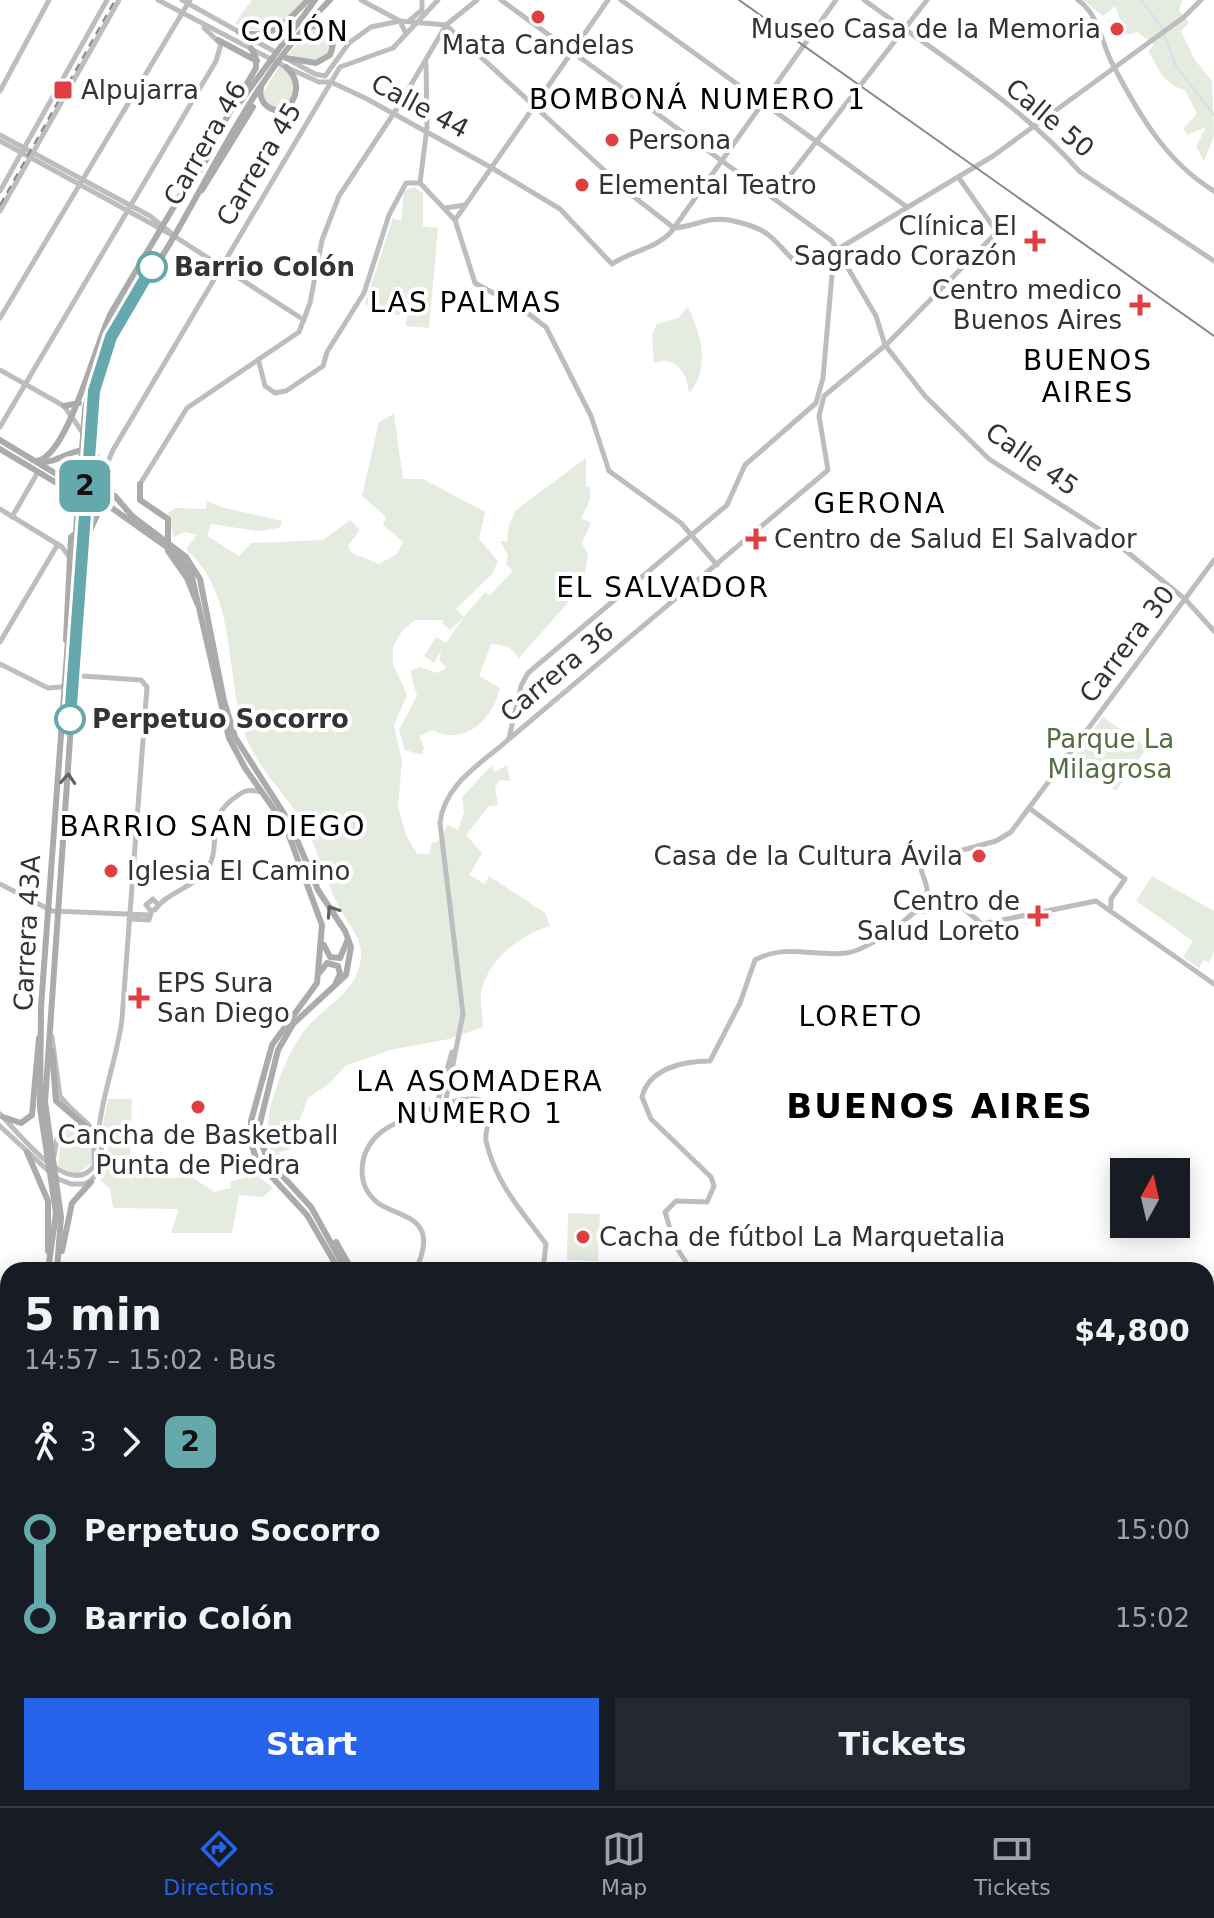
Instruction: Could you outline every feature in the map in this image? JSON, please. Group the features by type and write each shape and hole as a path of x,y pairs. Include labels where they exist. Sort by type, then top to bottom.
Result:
{"main road":[{"path":"239,32 257,36 273,33 308,0"},
{"name":"Carrera 46","path":"96,457 93,441 96,407 108,362 128,315 191,206 204,170 252,84 315,0"},
{"name":"Carrera 46","path":"179,200 204,170 302,29 330,0"},
{"path":"262,83 263,102 279,111 288,108 296,93 294,77 286,62 316,63 331,52 333,43 327,31 318,26 302,29"},
{"path":"218,40 257,62"},
{"name":"Carrera 46","path":"37,461 50,454 73,417 93,354 119,302 257,62 251,48"},
{"path":"191,206 253,107"},
{"name":"Carrera 46","path":"76,597 85,409 119,302"},
{"name":"Carrera 46","path":"104,346 128,315"},
{"path":"64,406 79,403 84,411 96,407"},
{"path":"0,440 73,484 112,494"},
{"path":"0,449 60,485 110,508 185,563 200,605 229,738 290,835 320,915 322,942 313,993 281,1028 272,1045 249,1135 257,1161 307,1215 334,1262"},
{"path":"37,461 53,462 79,450 96,457 112,494 132,516 180,551 195,569 235,737 290,823 314,881 348,938 351,947 348,968 300,1017 284,1039 258,1131 267,1159 311,1207 330,1238 340,1247 346,1262"},
{"path":"140,484 140,500 164,515 170,525 167,548 200,605"},
{"path":"60,485 78,512 98,513 110,508"},
{"path":"110,508 112,494"},
{"path":"76,663 87,537 98,513"},
{"path":"66,660 73,533 87,537"},
{"name":"Carrera 43A","path":"57,1262 55,1207 40,1108 43,1054 41,1007 66,660 76,597"},
{"name":"Carrera 43A","path":"50,1262 61,1217 45,1108 76,663 76,597"},
{"path":"322,942 330,957 340,958 348,938"},
{"path":"318,975 327,963 338,966 340,974 334,985"},
{"path":"2,1116 21,1123 34,1111 41,1007"},
{"path":"50,1028 54,1096 65,1110 98,1137"},
{"path":"27,1152 41,1178 49,1207 48,1262"},
{"path":"59,1262 70,1207 91,1182"}],"street":[{"path":"0,91 49,0"},
{"path":"0,191 107,0"},
{"path":"0,211 119,0"},
{"name":"Calle 44","path":"158,0 218,40"},
{"path":"361,0 403,21 407,35"},
{"path":"403,21 422,10 422,0 428,3 437,0"},
{"name":"Carrera 45","path":"104,472 113,450 342,65 386,53 407,35 437,0"},
{"path":"140,484 187,408 293,339 304,320 322,240 336,203 394,114 446,25 477,0"},
{"path":"501,0 773,197 837,252"},
{"path":"455,220 608,0"},
{"path":"621,0 907,207"},
{"path":"674,228 836,0"},
{"name":"Calle 50","path":"864,0 1030,126 1071,159 1080,172 1214,261"},
{"path":"773,197 927,0"},
{"path":"1078,0 1093,15 1136,111 1191,175 1214,191"},
{"path":"674,228 706,219 729,220 763,231 785,255 798,263 819,263 977,166 1184,17 1201,0"},
{"path":"0,318 186,1"},
{"name":"Calle 44","path":"186,1 319,82 331,82 394,114 560,209 612,264 629,253 656,244 674,228"},
{"name":"Calle 44","path":"187,17 251,48 325,76 346,46"},
{"path":"354,61 346,55 346,46 371,27 403,21 446,25 629,193 674,228"},
{"path":"0,427 216,61 221,49 218,40"},
{"path":"420,183 429,75 425,62"},
{"path":"0,135 129,208 304,320"},
{"path":"0,141 24,150"},
{"path":"885,345 997,232 959,178"},
{"path":"259,362 265,386 275,393 286,391 323,366 327,352 364,293 383,229 399,191 406,183 420,183 455,220 475,283 542,324 557,343 591,416 609,471 692,535 717,565"},
{"path":"445,208 466,204"},
{"path":"509,739 522,683 528,673 727,505 740,474 750,460 816,403 823,378 837,252"},
{"name":"Calle 45","path":"837,252 876,316 885,345 925,396 989,459 1095,527 1185,599 1214,631"},
{"name":"Carrera 36","path":"457,1041 462,1025 458,953 440,823 445,803 457,784 828,470 819,416 824,396 885,345"},
{"path":"0,370 64,406 96,457"},
{"path":"12,517 38,472"},
{"path":"0,509 58,544 70,560"},
{"path":"0,642 58,544"},
{"name":"Carrera 30","path":"924,901 928,890 921,868 926,860 1005,837 1214,560"},
{"path":"0,664 43,687 64,685 75,677 145,682 120,1041 100,1109 98,1137 101,1161 91,1182 79,1185 61,1181 0,1126"},
{"path":"0,884 57,912 129,917 149,914 158,903 197,879 209,865 216,815 244,792 251,775"},
{"path":"244,792 262,793"},
{"path":"1029,808 1125,879 1113,895 1111,908"},
{"path":"953,899 955,891"},
{"path":"953,899 982,924 1113,895"},
{"path":"915,912 953,899"},
{"path":"149,914 148,901 158,903"},
{"path":"687,1262 666,1224 665,1212 671,1202 700,1204 713,1195 711,1177 651,1119 642,1092 658,1073 671,1066 710,1061 740,1003 755,960 793,949 854,952 915,912 924,901 928,910"},
{"path":"1096,901 1111,908 1214,984"},
{"path":"50,1028 58,1093 66,1104 85,1118 98,1137"},
{"path":"445,1104 457,1041"},
{"path":"436,1107 444,1072 457,1041"},
{"path":"418,1262 422,1231 413,1221 373,1198 363,1186 362,1167 365,1156 381,1132 436,1107 462,1099 490,1104 491,1119 486,1139 495,1167 516,1209 546,1244 544,1262"},
{"path":"85,1118 100,1109"},
{"path":"2,1116 58,1171 71,1177 83,1176 95,1161 93,1137 77,1126 60,1134 54,1162"}],"green space":[{"path":"252,0 305,0 281,22 256,30 235,23"},
{"path":"1083,0 1183,0 1179,10 1189,23 1181,31 1195,60 1212,81 1214,136 1204,161 1196,147 1206,127 1188,135 1183,129 1197,114 1185,90 1171,84 1162,75 1148,52 1154,44 1137,32 1126,35 1115,6 1103,16"},
{"path":"310,29 322,29 331,39 330,52 324,59 310,61 288,54"},
{"path":"280,65 292,81 292,93 283,110 268,106 262,95"},
{"path":"414,187 423,193 423,226 438,228 429,328 406,326 407,315 385,314 365,304 393,218 401,221 404,190"},
{"path":"688,307 702,350 700,372 689,394 680,368 669,362 654,363 652,334 657,324 678,318"},
{"path":"394,414 403,479 423,479 485,512 479,539 498,561 492,574 456,609 464,617 485,592 490,595 513,571 506,564 508,555 500,541 507,541 516,510 586,458 586,486 590,488 590,500 581,518 591,523 582,543 588,555 583,586 519,658 509,647 491,644 479,676 500,688 491,710 476,727 456,735 432,730 419,736 424,748 422,755 405,750 399,730 417,696 410,671 420,667 437,673 446,668 439,659 442,650 434,663 424,656 436,637 446,643 463,618 450,630 442,623 444,620 415,620 402,631 393,647 393,664 407,695 394,725 402,762 398,806 406,835 417,854 429,854 432,843 442,840 447,825 458,830 464,812 462,797 491,766 495,772 507,765 510,781 500,780 495,788 498,805 489,806 466,835 482,853 469,875 485,884 489,876 545,913 550,926 518,941 492,967 481,993 483,1027 449,1039 390,1050 345,1066 330,1083 308,1098 289,1150 280,1152 275,1161 269,1147 269,1113 280,1076 304,1031 354,980 359,969 361,949 357,936 334,897 303,823 251,748 236,698 229,644 216,593 204,570 186,549 197,535 185,532 174,537 168,513 176,508 206,509 207,501 224,508 283,521 279,528 257,531 211,524 207,536 239,556 251,543 323,540 350,520 360,530 348,546 352,553 379,564 397,554 403,542 383,525 386,517 362,496 379,422"},
{"name":"Parque La Milagrosa","path":"1103,717 1147,748 1116,791 1072,760"},
{"path":"1152,876 1214,911 1214,952 1209,962 1204,960 1199,968 1183,957 1193,941 1136,901"},
{"path":"108,1099 132,1099 130,1158 165,1178 192,1177 214,1192 231,1188 230,1182 256,1174 273,1188 263,1197 239,1195 232,1233 171,1233 179,1209 113,1208 110,1189 100,1180 106,1172 109,1158 103,1125"},
{"path":"74,1129 86,1132 94,1144 91,1164 76,1175 58,1166 62,1136"},
{"name":"Cacha de fútbol La Marquetalia","path":"568,1213 600,1214 598,1261 567,1260"}],"waterway":[{"path":"1141,0 1163,29"},
{"path":"1164,35 1176,66 1214,115"}],"tram line":[{"path":"739,0 1214,336"}],"railway":[{"path":"0,205 115,0"}],"bus line":[{"name":"2","path":"70,719 75,686 82,521 94,391 111,337 152,267"}],"place":[{"name":"Mata Candelas","path":"538,17"},
{"name":"Museo Casa de la Memoria","path":"1117,29"},
{"name":"Alpujarra","path":"63,90"},
{"name":"Persona","path":"612,140"},
{"name":"Elemental Teatro","path":"582,185"},
{"name":"Clínica El Sagrado Corazón","path":"1035,241"},
{"name":"Barrio Colón","path":"152,267"},
{"name":"Centro medico Buenos Aires","path":"1140,305"},
{"name":"Centro de Salud El Salvador","path":"756,539"},
{"name":"Perpetuo Socorro","path":"70,719"},
{"name":"Casa de la Cultura Ávila","path":"979,856"},
{"name":"Iglesia El Camino","path":"111,871"},
{"name":"Centro de Salud Loreto","path":"1038,916"},
{"name":"EPS Sura San Diego","path":"139,998"},
{"name":"Cancha de Basketball Punta de Piedra","path":"198,1107"},
{"name":"Cacha de fútbol La Marquetalia","path":"583,1237"}],"district":[{"name":"COLÓN","path":"295,31"},
{"name":"BOMBONÁ NUMERO 1","path":"698,99"},
{"name":"LAS PALMAS","path":"466,302"},
{"name":"BUENOS AIRES","path":"1088,376"},
{"name":"GERONA","path":"880,503"},
{"name":"EL SALVADOR","path":"663,587"},
{"name":"BARRIO SAN DIEGO","path":"213,826"},
{"name":"LORETO","path":"861,1016"},
{"name":"LA ASOMADERA NUMERO 1","path":"480,1097"},
{"name":"BUENOS AIRES","path":"940,1106"}]}
